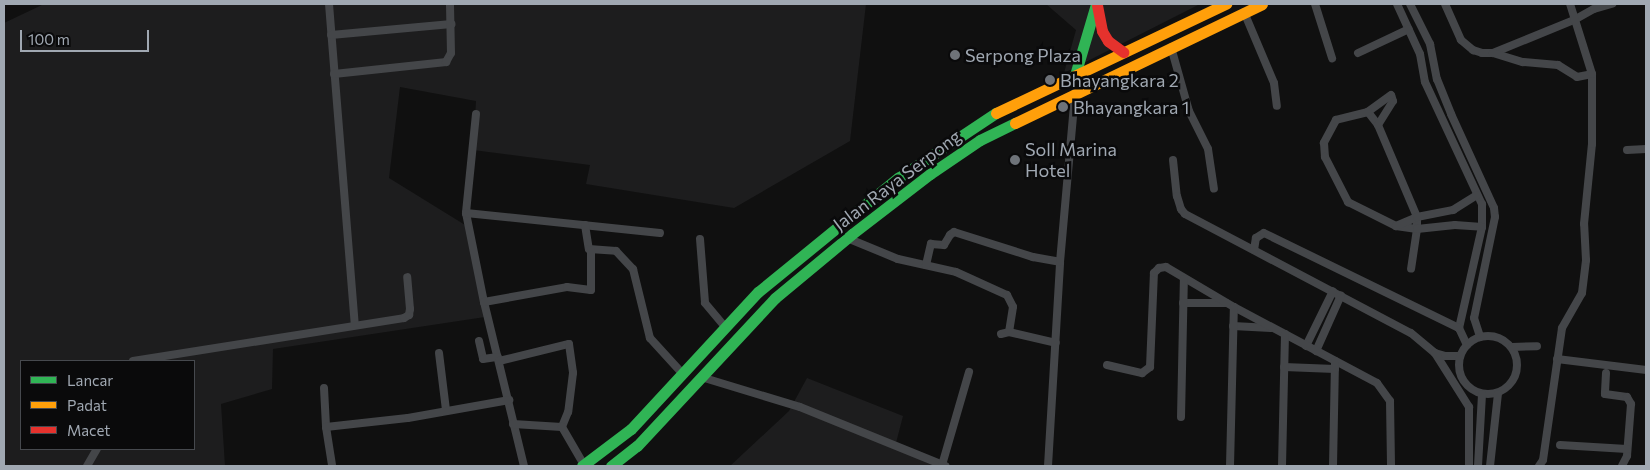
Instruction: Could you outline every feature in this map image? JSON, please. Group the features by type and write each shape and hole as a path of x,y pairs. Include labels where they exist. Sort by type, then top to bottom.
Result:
{"main road":[{"path":"1096,4 1102,31 1108,41 1123,52"},
{"path":"1075,75 1096,4"},
{"name":"Jalan Raya Serpong","path":"583,466 630,429 758,292 823,237 898,178 975,123 1226,4"},
{"name":"Jalan Raya Serpong","path":"611,466 637,446 775,298 847,238 930,174 980,140 1262,4"},
{"path":"823,237 833,250"}],"street":[{"path":"329,4 355,325"},
{"path":"334,74 443,64 449,59 451,53 450,4"},
{"path":"1315,4 1332,58"},
{"path":"1397,4 1423,66 1425,82 1477,195 1483,213 1482,227 1471,268 1459,328 1467,345"},
{"path":"1410,4 1430,44 1434,66 1450,114 1494,208 1495,217 1474,318 1480,337"},
{"path":"1445,4 1460,40 1473,50 1482,53 1493,53 1523,62 1558,65 1577,77 1592,74"},
{"path":"1539,466 1543,460 1562,328 1578,302 1585,283 1584,224 1592,144 1592,74 1570,4"},
{"path":"1493,53 1574,20 1594,8 1612,4"},
{"path":"1244,12 1274,83 1277,106"},
{"path":"332,34 451,24"},
{"path":"1358,53 1409,29"},
{"path":"1171,47 1189,111 1208,149 1214,189"},
{"path":"1423,66 1434,66"},
{"path":"1048,466 1060,262 1075,93"},
{"path":"1378,125 1393,101 1393,96 1389,96 1368,112 1336,120 1324,143 1323,150 1348,202 1396,226 1417,229 1455,226 1482,227"},
{"path":"1368,112 1378,125 1417,217 1417,229 1410,269"},
{"path":"476,114 466,213 484,302 524,466"},
{"path":"1441,118 1450,114"},
{"path":"1628,150 1646,149"},
{"path":"1173,160 1177,196 1181,209 1185,214 1411,333 1435,354 1470,411 1469,466"},
{"path":"1396,226 1417,217 1453,210 1477,195"},
{"path":"1453,210 1455,226"},
{"path":"466,213 660,233"},
{"path":"484,302 567,287 590,290 591,250 587,246 585,225"},
{"path":"926,266 931,244 944,245 954,232 1033,257 1060,262"},
{"path":"1254,250 1256,238 1264,233 1459,328"},
{"path":"847,238 884,255 956,272 1007,295 1013,307 1005,333 1056,343"},
{"path":"700,239 705,303 725,327"},
{"path":"591,250 616,251 633,269 650,338 682,373"},
{"path":"1107,365 1138,372 1148,370 1151,362 1154,273 1159,268 1166,268 1316,351 1335,365 1377,384 1390,401 1391,466"},
{"path":"1471,268 1484,272"},
{"path":"139,360 404,318 409,315 407,277"},
{"path":"1181,416 1184,279"},
{"path":"1306,346 1333,291"},
{"path":"1316,351 1341,295"},
{"path":"1183,303 1231,305"},
{"path":"1230,466 1234,326 1231,305"},
{"path":"1326,305 1334,310"},
{"path":"1234,326 1273,328"},
{"path":"1282,466 1285,334"},
{"path":"1456,386 1461,377 1460,356 1467,345 1480,337 1490,335 1502,338 1512,347 1518,360 1517,374 1510,386 1498,394 1482,394 1470,388 1461,377"},
{"path":"480,341 483,359 498,359 569,344 573,374 568,412 562,427"},
{"path":"1512,347 1537,346"},
{"path":"439,353 446,410"},
{"path":"1435,354 1460,356"},
{"path":"1557,359 1646,370"},
{"path":"1284,368 1335,365"},
{"path":"1333,466 1335,365"},
{"path":"701,377 800,407 944,466 969,372"},
{"path":"1606,373 1605,394 1627,397 1631,402 1628,448 1626,460 1622,466"},
{"path":"324,388 326,427 332,466"},
{"path":"1478,466 1482,394"},
{"path":"1490,466 1498,394"},
{"path":"326,427 400,420 446,410 509,400"},
{"path":"513,424 562,427"},
{"path":"562,427 583,466"},
{"path":"1560,445 1628,448"},
{"path":"87,466 96,450"}],"shaded area":[{"path":"44,4 866,4 850,141 734,208 586,184 590,165 473,150 476,101 400,87 389,178 470,228 485,317 273,349 272,389 221,404 225,466 4,466 4,23"},
{"path":"1046,4 1200,4 1064,73 1076,30"},
{"path":"807,378 903,416 896,443 953,466 730,466 789,411"}],"traffic: fast":[{"path":"1075,75 1096,4"},
{"path":"582,466 631,429 758,292 898,178 996,113"},
{"path":"611,466 637,446 775,298 852,234 930,174 980,140 1015,123"}],"traffic: slow":[{"path":"996,113 1226,4"},
{"path":"1015,123 1262,4"}],"traffic: jam":[{"path":"1097,5 1102,31 1108,41 1123,52"}],"place":[{"name":"Serpong Plaza","path":"955,55"},
{"name":"Bhayangkara 2","path":"1050,80"},
{"name":"Bhayangkara 1","path":"1063,107"},
{"name":"Soll Marina Hotel","path":"1015,160"}]}
